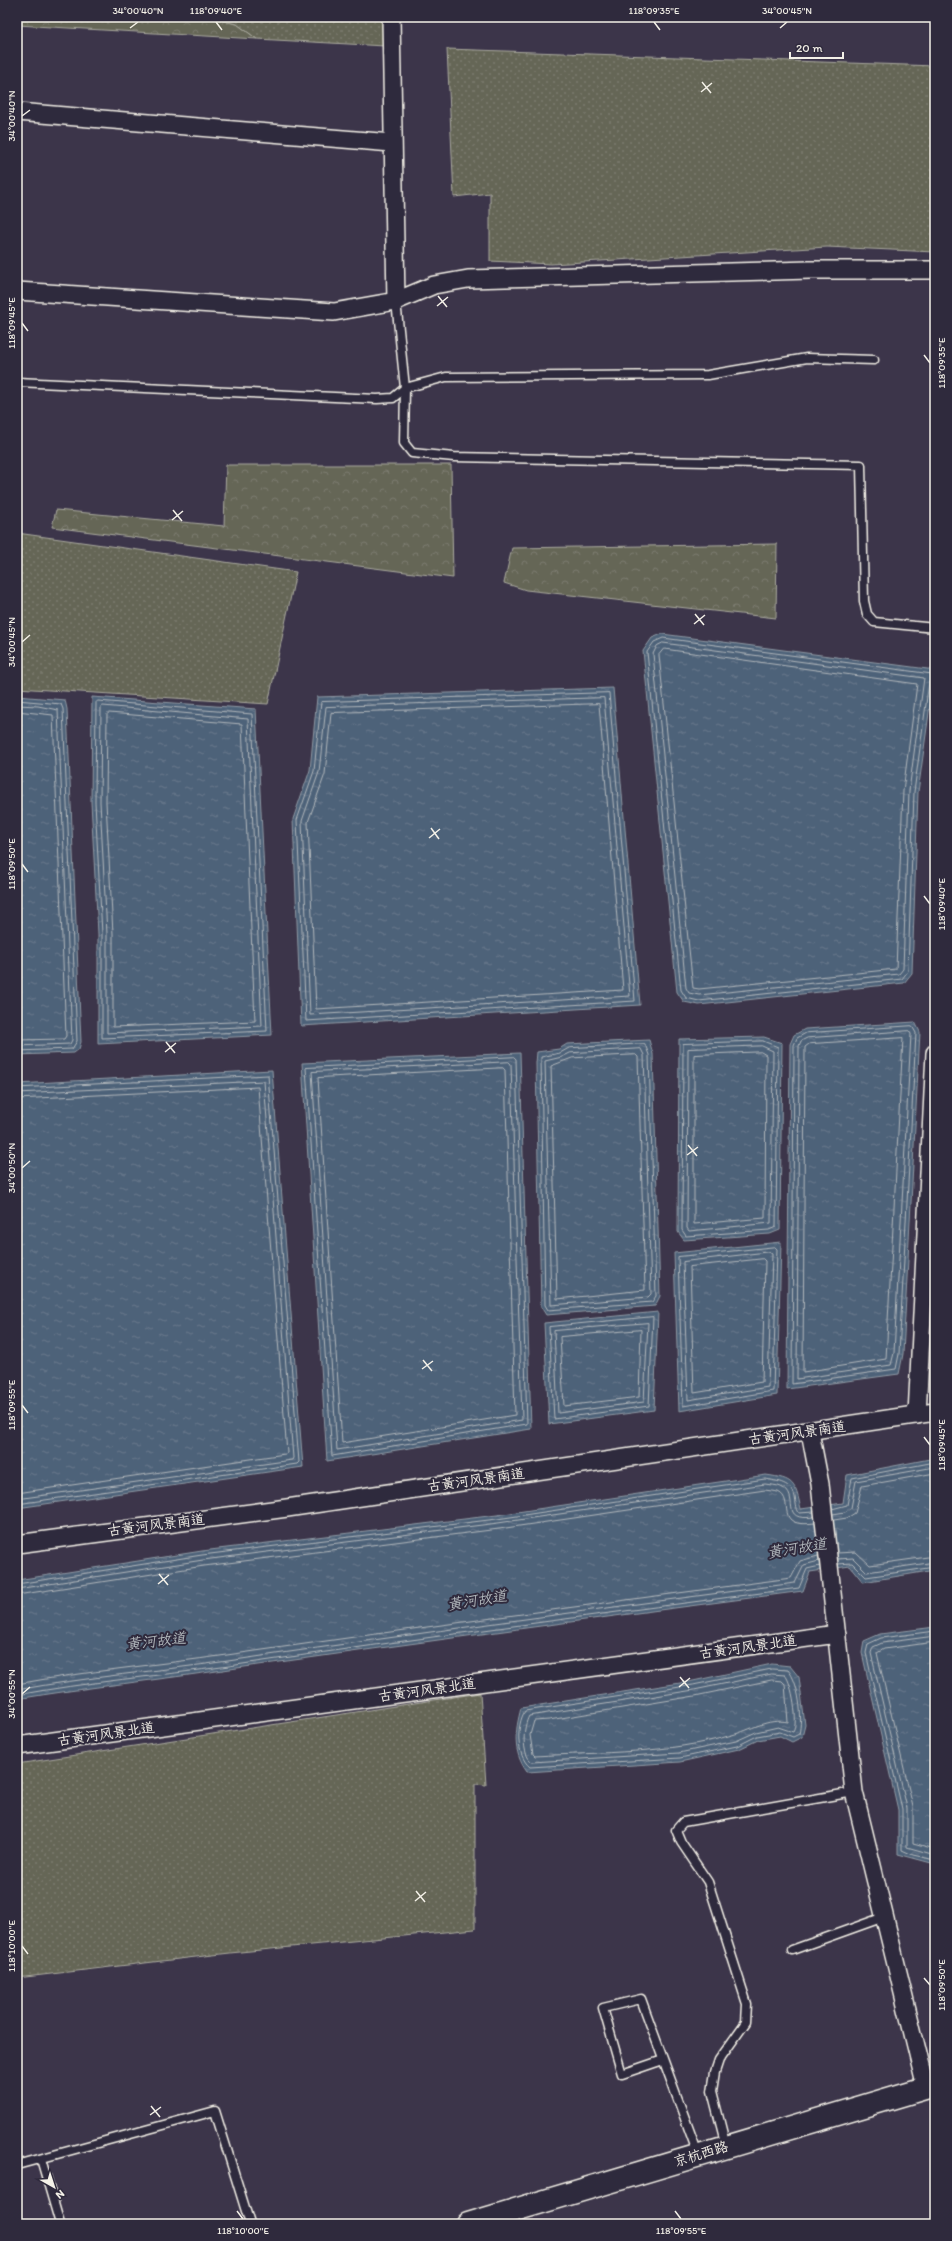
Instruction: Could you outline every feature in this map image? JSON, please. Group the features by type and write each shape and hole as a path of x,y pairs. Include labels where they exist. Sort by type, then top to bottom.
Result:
{"main road":[{"name":"京杭西路","path":"468,2224 930,2086"}],"street":[{"path":"391,17 392,143 396,301"},
{"path":"17,112 392,143"},
{"path":"17,291 334,312 396,301 434,285 468,279 794,271 935,270"},
{"path":"917,1415 935,1053"},
{"name":"古黄河风景南道","path":"17,1544 279,1509 810,1432 935,1412"},
{"path":"810,1432 820,1484 854,1792 884,1917 930,2086"},
{"name":"古黄河风景北道","path":"17,1746 837,1634"}],"lane":[{"path":"396,301 404,388 404,443 412,453 423,456 861,465 864,601 867,614 874,622 935,628"},
{"path":"17,382 377,399 392,398 404,388 446,377 708,375 807,358 874,360"},
{"path":"726,2146 712,2091 715,2072 719,2060 746,2022 747,2004 708,1882 681,1842 676,1830 683,1822 854,1792"},
{"path":"792,1950 884,1917"},
{"path":"663,2060 622,2074 603,2008 641,1999 698,2155"},
{"path":"17,2165 215,2111 250,2224"},
{"path":"40,2159 60,2224"}],"green space":[{"path":"17,17 206,17 237,24 257,39 17,25"},
{"path":"206,17 384,17 385,46 257,39 237,24"},
{"path":"447,49 935,66 935,252 827,247 551,264 490,261 490,193 454,197"},
{"path":"226,465 451,465 453,578 52,527 56,510 224,526"},
{"path":"17,533 296,572 268,704 17,688"},
{"path":"777,544 776,618 526,590 504,583 512,548"},
{"path":"480,1693 486,1785 475,1784 475,1929 230,1953 17,1978 17,1764"}],"water":[{"path":"662,634 935,670 918,792 912,973 904,983 699,1005 684,1002 677,992 643,651 652,638"},
{"path":"613,688 640,1005 301,1026 293,819 310,770 317,697"},
{"path":"17,696 65,700 67,709 81,1042 79,1049 74,1053 17,1055"},
{"path":"92,697 256,709 272,1035 98,1044 98,934 91,802"},
{"path":"915,1022 920,1032 903,1354 899,1374 787,1389 790,1044 794,1035 805,1029"},
{"path":"764,1037 782,1043 780,1230 770,1234 684,1240 678,1232 679,1039"},
{"path":"649,1040 653,1054 660,1296 655,1306 546,1315 541,1307 537,1052 559,1049 567,1044"},
{"path":"520,1053 531,1429 327,1461 302,1063"},
{"path":"272,1070 303,1467 17,1508 17,1084"},
{"path":"781,1242 777,1395 679,1411 674,1253"},
{"path":"658,1312 654,1410 549,1424 544,1323"},
{"name":"黄河故道","path":"935,1458 935,1570 863,1582 850,1566 810,1572 803,1591 17,1699 17,1580 202,1551 497,1515 766,1475 782,1478 792,1483 795,1487 801,1509 843,1503 847,1475"},
{"path":"935,1627 935,1864 898,1854 898,1810 862,1653 864,1641 880,1634"},
{"path":"772,1664 790,1666 799,1677 805,1725 802,1737 792,1742 780,1736 758,1740 739,1749 680,1762 527,1772 519,1757 516,1733 521,1708 693,1681"}]}
